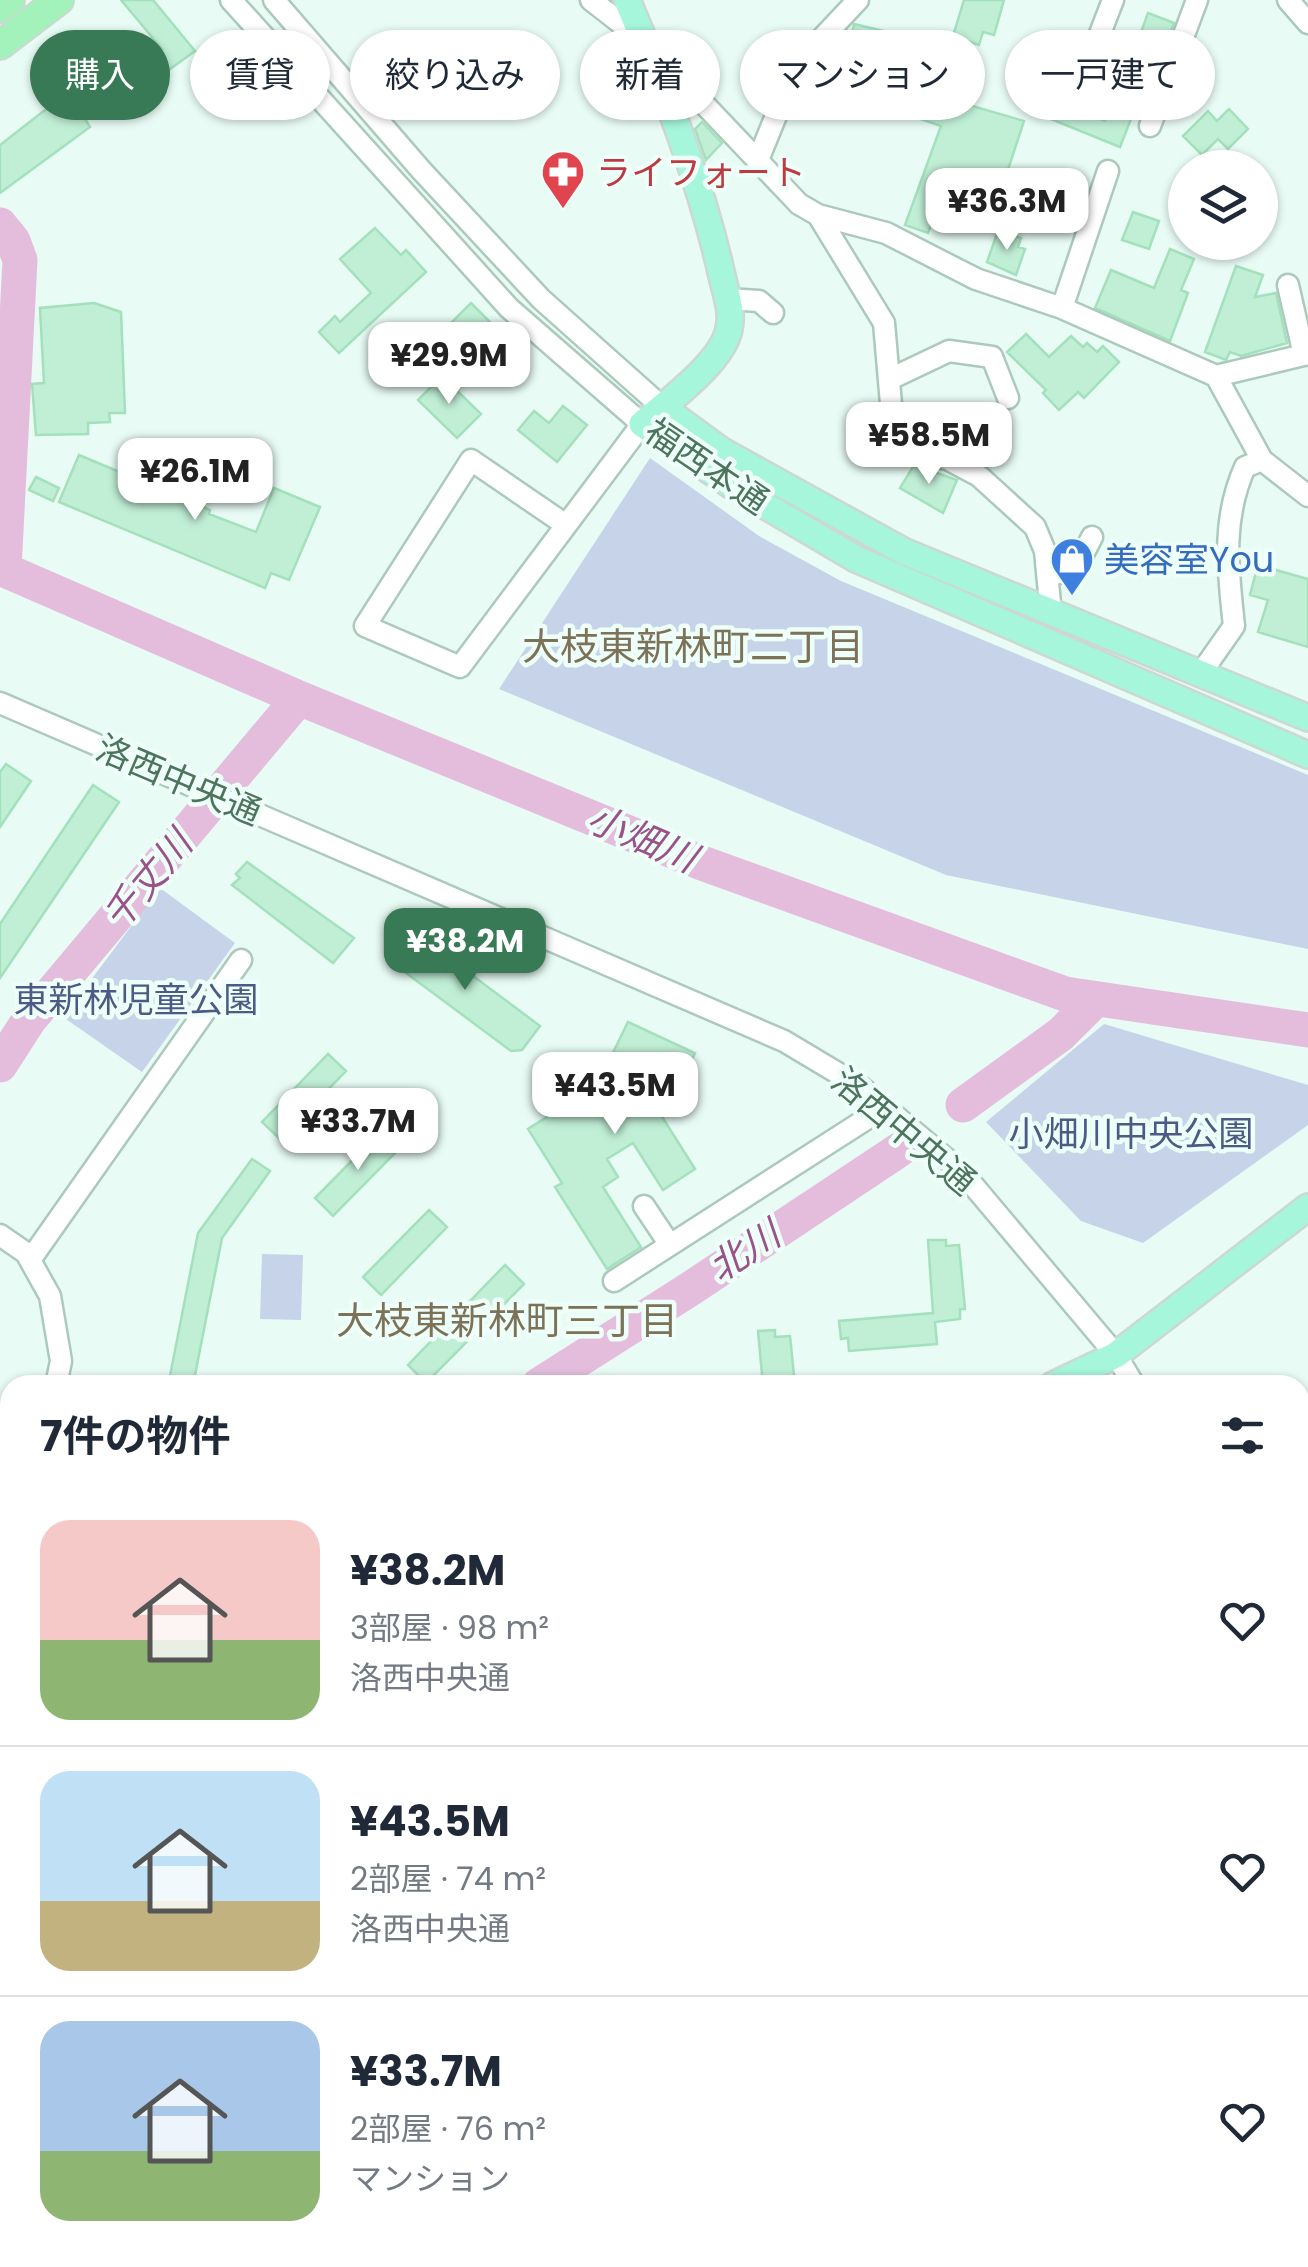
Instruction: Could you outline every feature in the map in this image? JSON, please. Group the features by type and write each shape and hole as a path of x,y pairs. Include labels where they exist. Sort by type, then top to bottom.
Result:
{"highway":[{"path":"0,8 10,0"},
{"path":"0,45 60,0"}],"main road":[{"path":"627,0 641,30"},
{"path":"652,415 720,352 730,328 728,300 713,236 673,120"},
{"name":"福西本通","path":"652,415 902,551 1308,718"},
{"name":"福西本通","path":"652,415 732,486 856,559 1308,755"},
{"path":"1074,1375 1116,1355 1308,1207"}],"street":[{"name":"福西本通","path":"231,0 509,308 652,415"},
{"name":"福西本通","path":"274,0 420,170 652,415"},
{"path":"591,0 630,30"},
{"path":"758,160 786,91 810,52 858,0"},
{"path":"1101,30 1112,0"},
{"path":"1150,126 1197,0"},
{"path":"1288,0 1308,23"},
{"path":"720,120 799,204 818,215 886,234 976,279 1062,308 1216,376 1306,355 1288,285"},
{"path":"1062,308 1108,171"},
{"path":"818,215 884,323 893,428 906,449 947,459 979,476 1035,527 1045,551 1051,614"},
{"path":"728,300 759,301 773,312"},
{"path":"890,379 950,351 992,356 1008,398"},
{"path":"1216,376 1262,460 1308,496"},
{"path":"566,525 471,460 366,626 460,667 652,415"},
{"path":"1201,673 1234,626 1225,550 1238,482 1245,467 1262,460"},
{"path":"1048,576 1076,568 1092,537"},
{"name":"洛西中央通","path":"0,703 784,1040 861,1087 962,1172 1116,1355 1128,1375"},
{"path":"30,1260 241,960"},
{"path":"614,1281 885,1108"},
{"path":"644,1206 670,1246"},
{"path":"0,1235 26,1254 50,1296 61,1361 58,1375"}],"green space":[{"path":"650,458 759,536 841,581 1308,775 1308,949 946,875 499,689"},
{"name":"東新林児童公園","path":"160,888 235,943 142,1072 63,1017"},
{"name":"小畑川中央公園","path":"1104,1024 1308,1085 1308,1125 1143,1243 1081,1221 986,1122"},
{"path":"262,1254 303,1255 301,1320 260,1319"}],"building":[{"path":"121,0 153,0 190,45 190,55 170,69 170,30 146,30"},
{"path":"964,0 1004,0 994,35 985,30 955,30"},
{"path":"1148,13 1174,23 1171,30 1142,30"},
{"path":"854,24 879,30 853,30"},
{"path":"1229,109 1248,129 1228,149 1218,139 1207,150 1197,150 1183,136 1199,120 1217,121"},
{"path":"985,110 1005,115 1005,120 1024,121 995,209 943,193 928,233 905,225 941,126 924,120 985,120"},
{"path":"32,120 86,120 90,127 0,193 0,145"},
{"path":"1053,120 1131,120 1120,147"},
{"path":"702,122 722,143 706,160 695,129"},
{"path":"1133,212 1159,221 1149,249 1122,240"},
{"path":"375,228 401,255 406,250 426,272 339,353 319,332 335,316 340,322 371,293 340,259"},
{"path":"998,231 1021,238 1018,247 1025,249 1016,275 987,262"},
{"path":"1168,254 1168,260 1194,260 1181,290 1188,293 1170,341 1095,308 1111,270 1154,288"},
{"path":"1236,266 1263,275 1255,297 1276,293 1287,343 1241,356 1230,352 1226,360 1205,352"},
{"path":"94,303 121,312 125,413 109,413 110,422 88,423 88,434 36,435 32,384 44,383 40,308"},
{"path":"471,303 490,322 459,352 441,333"},
{"path":"1026,334 1049,357 1071,336 1083,347 1087,343 1097,352 1103,346 1119,362 1084,398 1078,392 1059,410 1043,393 1046,390 1007,352"},
{"path":"442,376 481,414 457,438 418,400"},
{"path":"563,406 587,425 557,462 518,430 534,411 549,423"},
{"path":"79,455 256,532 274,488 320,507 289,580 271,573 265,588 59,502"},
{"path":"914,465 957,480 943,513 900,488"},
{"path":"36,477 59,488 53,501 29,490"},
{"path":"1258,565 1308,579 1308,647 1258,632 1268,600 1250,595"},
{"path":"6,764 31,781 0,827 0,772"},
{"path":"93,785 119,802 0,978 0,924"},
{"path":"247,862 354,938 333,963 232,885"},
{"path":"413,931 540,1026 522,1050 511,1051 390,961"},
{"path":"628,1022 695,1053 689,1066 647,1093 695,1169 663,1190 633,1143 607,1159 618,1177 603,1187 641,1247 607,1269 555,1187 562,1183 528,1129 604,1081 597,1071 608,1063"},
{"path":"328,1054 346,1071 280,1139 262,1122"},
{"path":"383,1129 401,1147 333,1216 315,1198"},
{"path":"252,1159 270,1171 222,1238 195,1375 170,1375 198,1233"},
{"path":"429,1210 447,1227 381,1295 363,1277"},
{"path":"928,1240 946,1240 946,1246 959,1245 965,1309 960,1309 960,1319 935,1322 937,1344 849,1351 848,1338 841,1339 839,1321 933,1313"},
{"path":"505,1265 524,1284 434,1375 418,1375 408,1365"},
{"path":"775,1330 775,1337 790,1336 794,1375 762,1375 758,1331"}],"waterway":[{"path":"0,225 13,241 20,260 4,569"},
{"name":"小畑川","path":"0,568 299,698 702,863 1065,994 1308,1030"},
{"name":"千丈川","path":"0,1065 29,1020 299,698"},
{"name":"北川","path":"963,1105 1061,1034 1095,1000"},
{"name":"北川","path":"555,1375 899,1150"}],"place":[{"name":"ライフォート","path":"563,210"},
{"name":"美容室You","path":"1072,597"}],"district":[{"name":"大枝東新林町二丁目","path":"693,646"},
{"name":"大枝東新林町三丁目","path":"507,1320"}]}
